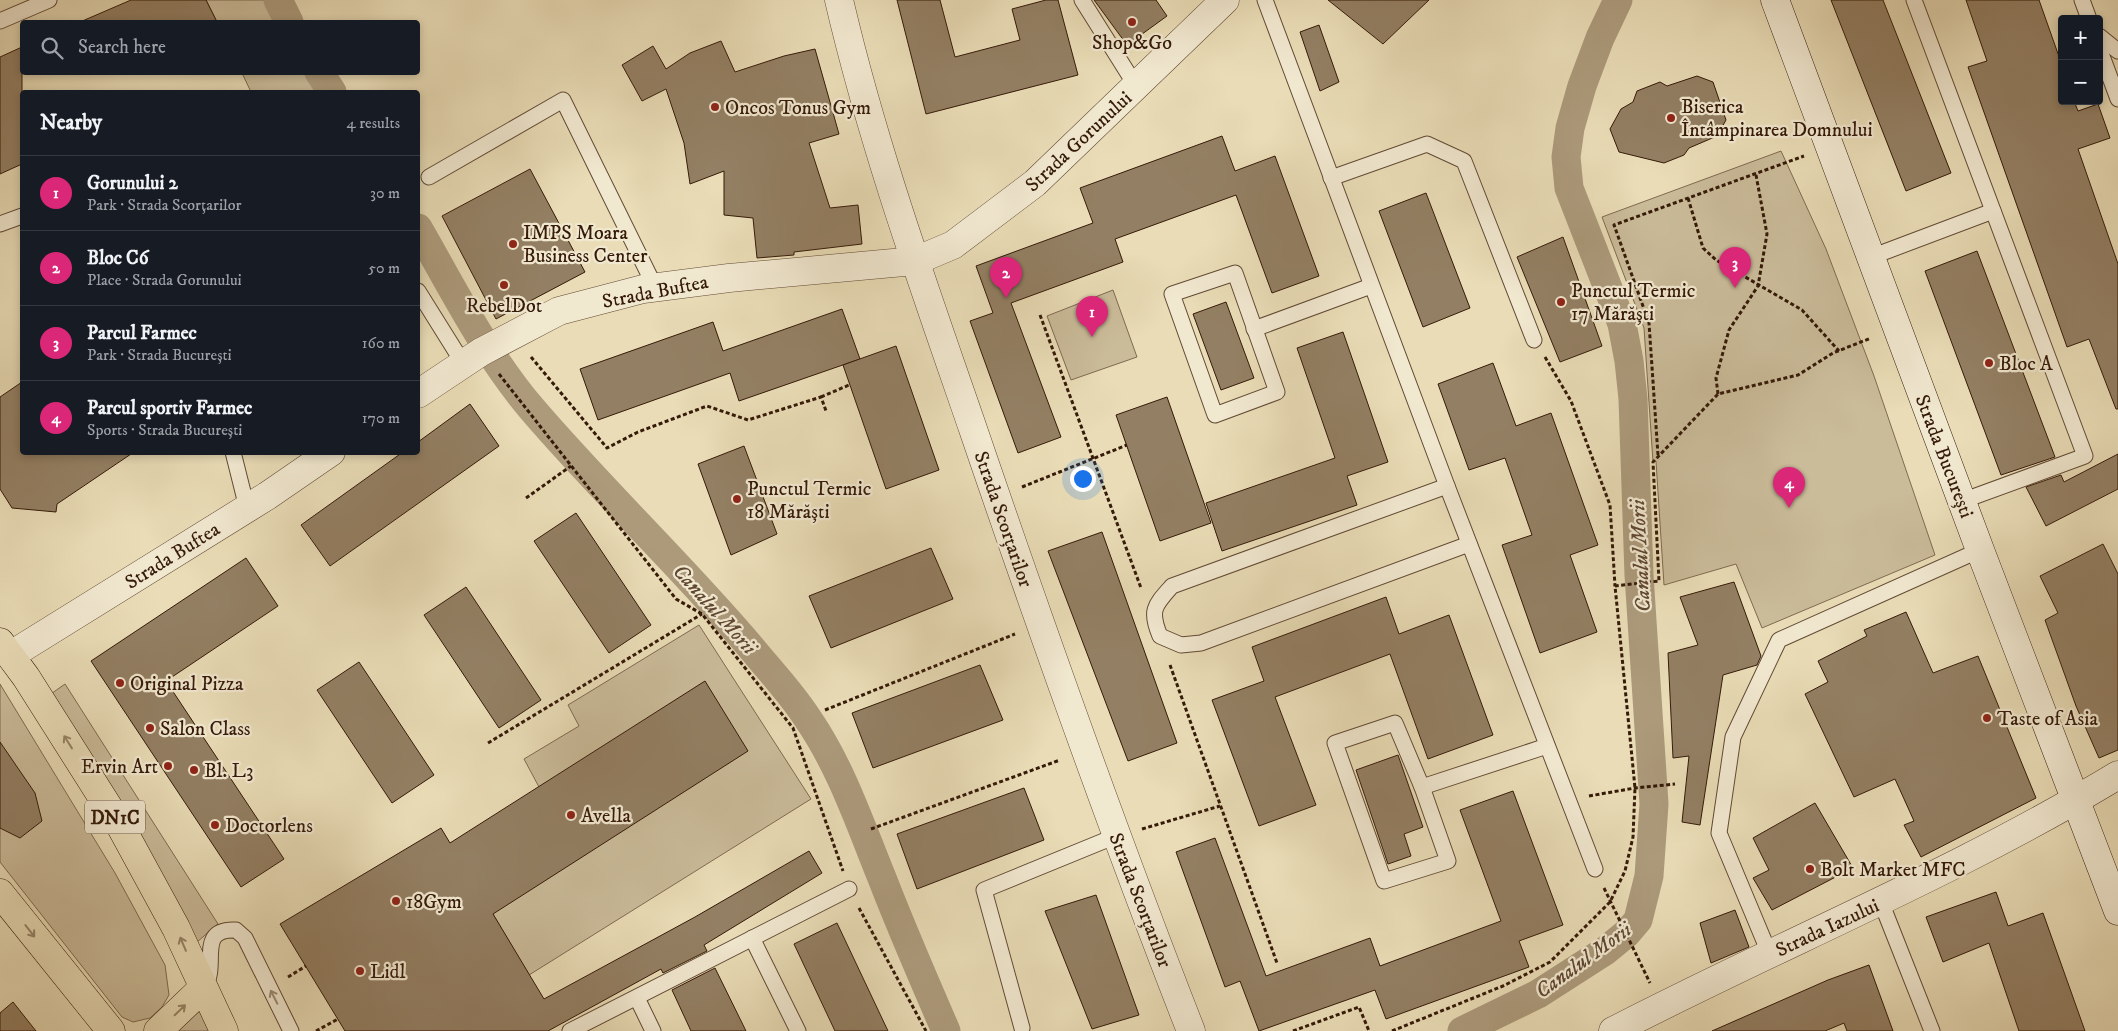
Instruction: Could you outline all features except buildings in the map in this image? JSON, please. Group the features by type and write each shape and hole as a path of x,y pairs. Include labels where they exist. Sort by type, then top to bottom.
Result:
{"main road":[{"name":"DN1C","path":"6,648 121,827 176,928 202,988 224,1031"},
{"path":"0,893 111,1031"},
{"path":"158,1031 202,988"}],"street":[{"name":"Strada Scorțarilor","path":"839,0 854,64 915,261 996,498 1116,836 1191,1031"},
{"name":"Strada Gorunului","path":"915,261 953,245 1027,189 1225,0"},
{"name":"Strada București","path":"1775,0 1831,145 1980,550 2118,911"},
{"name":"Strada Buftea","path":"420,393 472,358 559,311 655,287 729,278 915,261"},
{"name":"Strada Buftea","path":"6,648 247,508 326,455"},
{"name":"Strada Iazului","path":"1613,1031 1881,902 2077,800 2118,775"}],"lane":[{"path":"0,21 48,0"},
{"path":"1082,0 1136,86"},
{"path":"1265,0 1371,286 1595,869"},
{"path":"1914,0 2084,456 1962,501"},
{"path":"2082,0 2088,15"},
{"path":"2103,39 2118,51"},
{"path":"2103,59 2118,100"},
{"path":"429,177 563,100 655,287"},
{"path":"1331,178 1427,144 1464,161 1534,340"},
{"path":"1871,257 1993,211"},
{"path":"0,224 20,217"},
{"path":"1235,273 1254,329 1277,392 1215,415 1172,294 1235,273"},
{"path":"1254,329 1371,286"},
{"path":"420,293 472,358"},
{"path":"234,455 247,508"},
{"path":"1447,486 1172,586 1156,604 1153,619 1160,636 1181,644 1201,644 1469,544"},
{"path":"1770,955 1719,834 1733,737 1779,640 1980,550"},
{"path":"1395,723 1422,787 1448,861 1384,881 1335,743 1395,723"},
{"path":"1422,787 1547,746"},
{"path":"1022,1028 984,890 1116,836"},
{"path":"570,1031 849,889"},
{"path":"1881,902 1932,1031"},
{"path":"202,988 210,979 210,947 214,936 225,930 236,930 245,938 291,1031"},
{"path":"752,938 798,1031"},
{"path":"637,998 653,1031"}],"path":[{"path":"1658,456 1650,323 1614,225 1756,175 1831,145"},
{"path":"1718,394 1716,378 1729,330 1758,286 1767,234 1756,175"},
{"path":"1688,198 1703,248 1716,260 1802,310 1838,351"},
{"path":"1040,315 1153,619"},
{"path":"1615,586 1659,581 1652,462 1718,394 1798,375 1838,351 1897,328"},
{"path":"513,335 607,448 638,432 706,406 748,420 821,397 850,385"},
{"path":"1392,1031 1504,986 1550,962 1610,902 1625,871 1633,837 1634,788 1615,586 1610,505 1571,401 1534,340"},
{"path":"472,358 571,466 676,599 702,614 793,728 849,889 926,1031"},
{"path":"821,397 826,411"},
{"path":"996,498 1127,446"},
{"path":"526,498 571,466"},
{"path":"488,743 702,614"},
{"path":"825,710 1041,624"},
{"path":"1160,636 1277,963"},
{"path":"871,829 1086,750"},
{"path":"1568,800 1634,788 1675,784"},
{"path":"1116,836 1220,806"},
{"path":"1595,869 1615,914 1640,962"},
{"path":"283,980 306,966"},
{"path":"1294,1031 1359,1007 1368,1031"},
{"path":"316,1031 338,1019"}],"shaded area":[{"path":"206,0 270,0 273,11 279,20 216,20"},
{"path":"243,75 313,75 324,90 250,90"},
{"path":"1781,151 1826,249 1874,376 1935,555 1762,628 1736,564 1664,585 1656,461 1653,462 1644,328 1602,217"},
{"path":"1113,290 1137,357 1071,380 1047,316"},
{"path":"699,625 811,799 529,975 493,914 539,787 524,759 579,726 568,705"},
{"path":"0,684 115,873 165,965 169,995 162,1007 150,1018 133,1022 122,1017 0,862"},
{"path":"65,684 218,924 197,942 48,696"},
{"path":"202,1009 212,1031 177,1031"}],"waterway":[{"name":"Canalul Morii","path":"278,0 288,20"},
{"name":"Canalul Morii","path":"1462,1031 1538,994 1605,951 1627,933 1638,920 1649,876 1654,804 1639,575 1633,399 1629,361 1622,324 1569,188 1566,157 1570,128 1582,86 1600,38 1618,0"},
{"name":"Canalul Morii","path":"321,75 331,90"},
{"name":"Canalul Morii","path":"420,232 471,321 515,388 559,440 726,619 782,684 820,737 849,796 905,936 946,1031"}],"place":[{"name":"Shop&Go","path":"1132,22"},
{"name":"Oncos Tonus Gym","path":"715,107"},
{"name":"Biserica Întâmpinarea Domnului","path":"1671,118"},
{"name":"IMPS Moara Business Center","path":"513,244"},
{"name":"RebelDot","path":"504,285"},
{"name":"Parcul Farmec","path":"1735,288"},
{"name":"Bloc C6","path":"1006,298"},
{"name":"Punctul Termic 17 Mărăști","path":"1561,302"},
{"name":"Gorunului 2","path":"1092,337"},
{"name":"Bloc A","path":"1989,363"},
{"name":"Punctul Termic 18 Mărăști","path":"737,499"},
{"name":"Parcul sportiv Farmec","path":"1789,508"},
{"name":"Original Pizza","path":"120,683"},
{"name":"Taste of Asia","path":"1987,718"},
{"name":"Salon Class","path":"150,728"},
{"name":"Ervin Art","path":"168,766"},
{"name":"Bl. L3","path":"194,770"},
{"name":"Avella","path":"571,815"},
{"name":"Doctorlens","path":"215,825"},
{"name":"Bolt Market MFC","path":"1810,869"},
{"name":"18Gym","path":"396,901"},
{"name":"Lidl","path":"360,971"}]}
